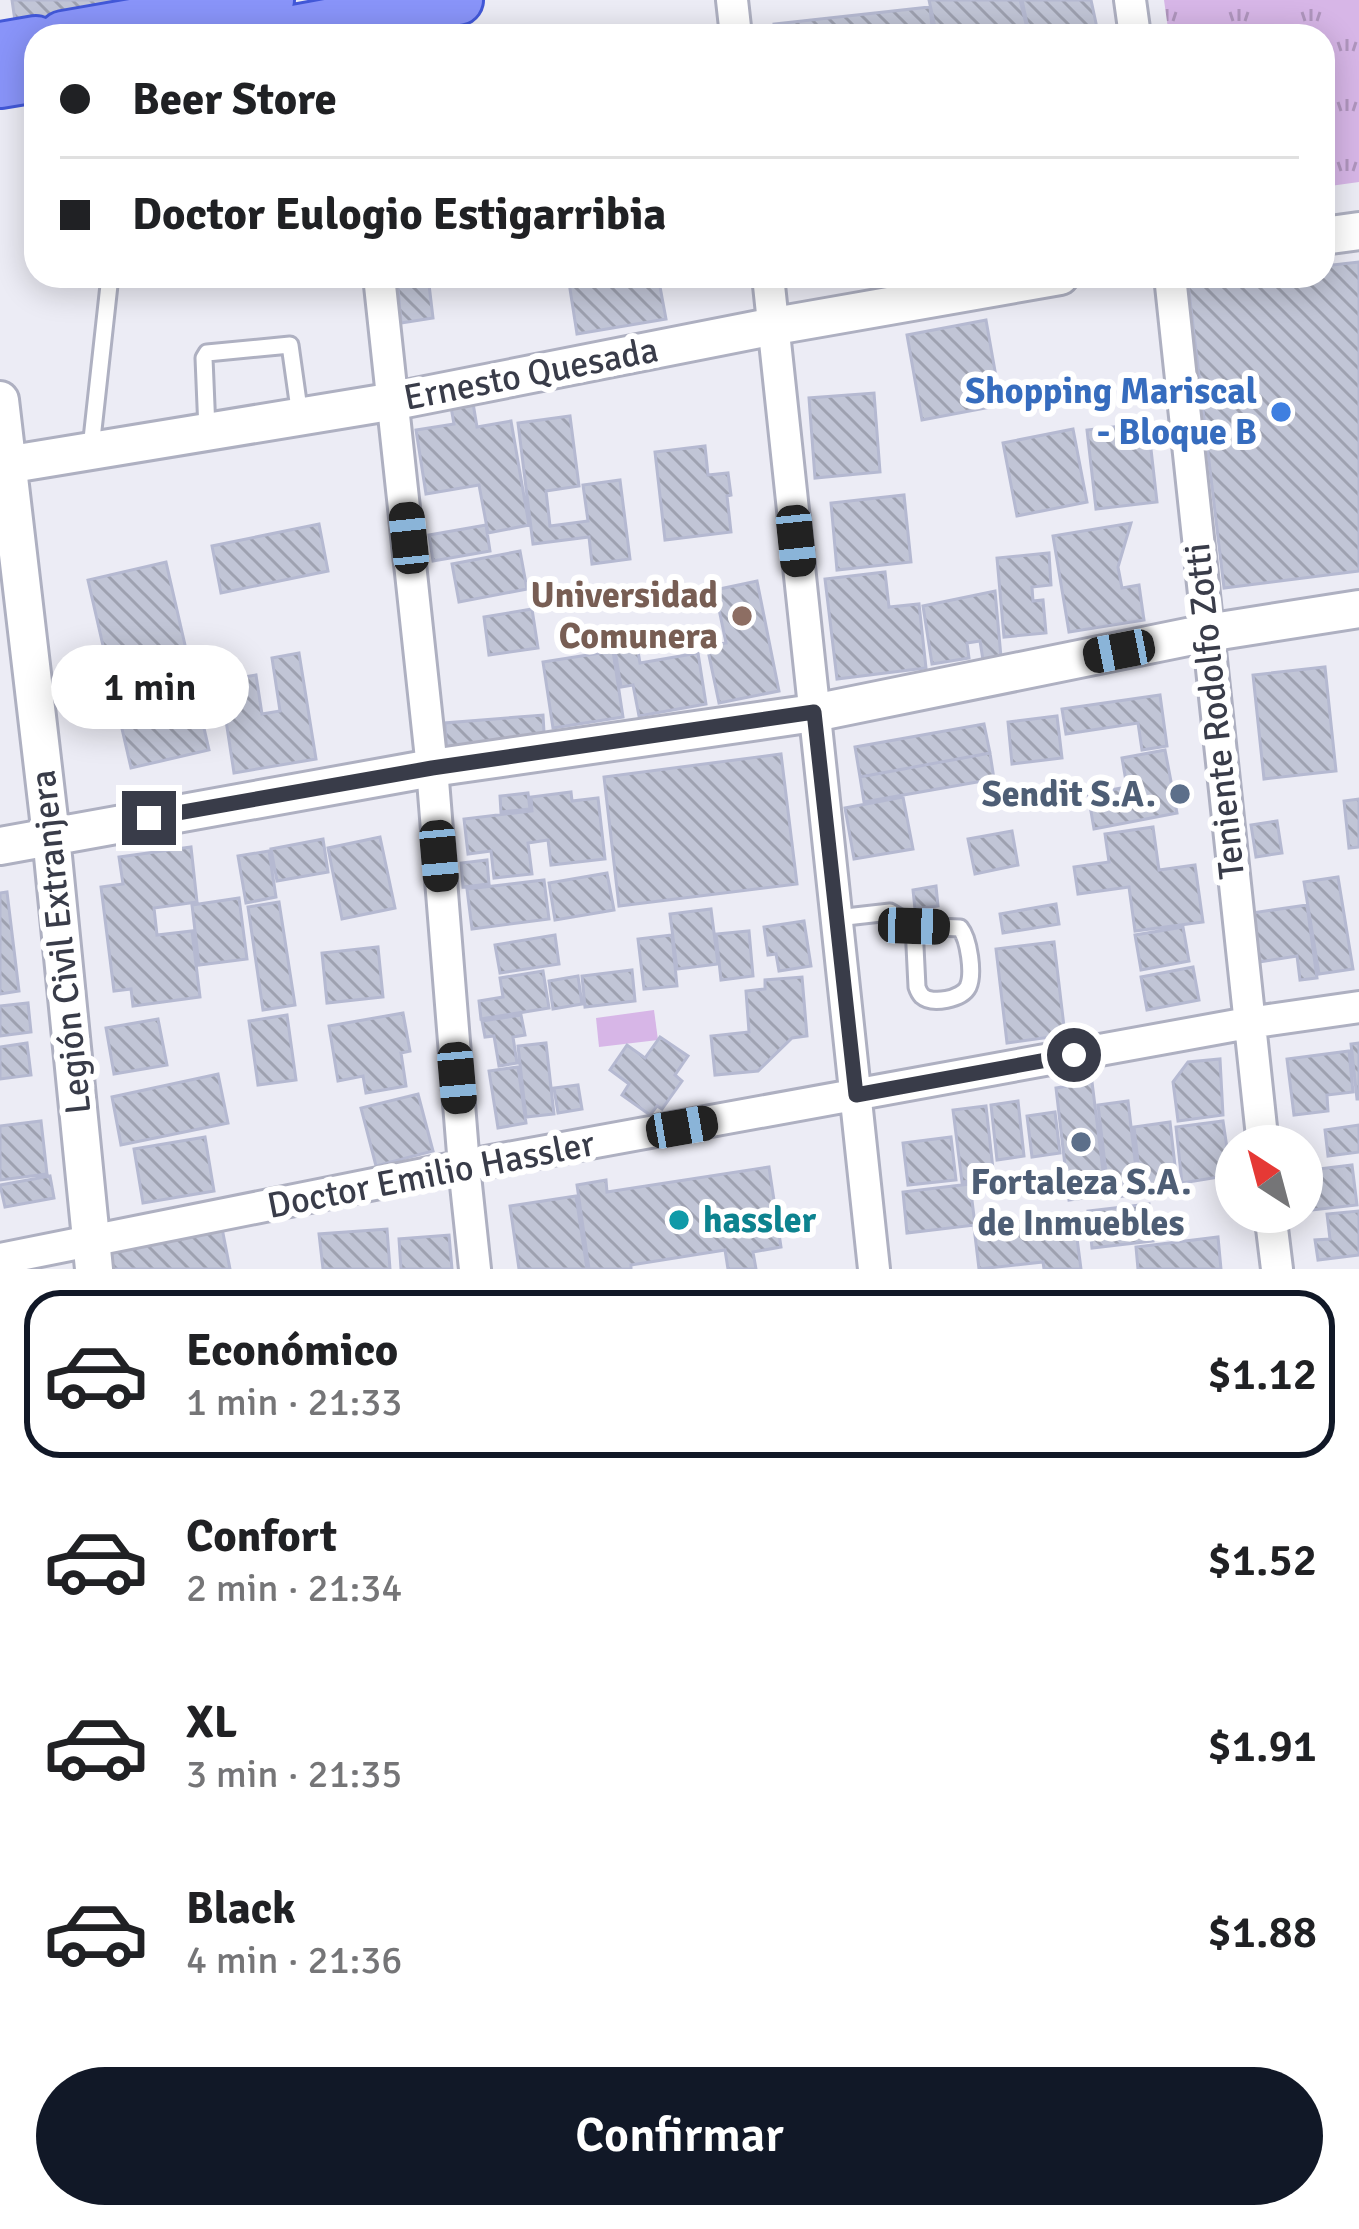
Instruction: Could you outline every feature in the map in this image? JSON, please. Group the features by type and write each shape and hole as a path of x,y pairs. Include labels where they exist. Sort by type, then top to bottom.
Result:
{"highway":[{"path":"132,24 269,0"},
{"path":"346,18 458,0"}],"street":[{"path":"380,288 432,768 476,1269"},
{"path":"770,288 874,1269"},
{"name":"Ernesto Quesada","path":"4,465 394,400 992,288"},
{"name":"Teniente Rodolfo Zotti","path":"1171,288 1260,1125"},
{"name":"Legión Civil Extranjera","path":"0,400 94,1255"},
{"path":"0,846 432,768 814,712 1207,633 1359,609"},
{"name":"Doctor Emilio Hassler","path":"0,1259 94,1255 464,1166 1248,1023 1359,1007"},
{"path":"1273,1233 1277,1269"}],"lane":[{"path":"91,451 109,288"},
{"path":"207,430 207,352 290,345 300,416"},
{"path":"837,917 890,912 914,926 960,928 968,942 969,985 955,998 928,1000 921,995 914,926"}],"green space":[{"path":"1164,0 1359,0 1359,182 1335,185 1335,24 1167,24"},
{"path":"654,1010 658,1040 599,1047 596,1018"}],"building":[{"path":"12,0 168,0 24,24 16,28"},
{"path":"929,0 1020,0 1026,24 934,24"},
{"path":"1022,0 1091,0 1096,24 1027,24"},
{"path":"930,7 932,24 774,24"},
{"name":"Shopping Mariscal - Bloque B","path":"1359,262 1359,571 1224,588 1189,288 1335,288 1335,265"},
{"path":"398,288 429,288 433,318 401,323"},
{"path":"570,288 660,288 666,319 577,334"},
{"path":"986,320 1001,405 922,420 907,335"},
{"path":"874,393 880,472 815,478 809,398"},
{"path":"473,403 477,427 511,421 529,525 488,533 479,485 426,494 416,430 454,424 451,407"},
{"path":"570,416 579,486 546,491 550,526 588,521 583,485 620,480 630,559 592,564 589,537 533,544 518,423"},
{"path":"1148,423 1157,502 1096,509 1087,430"},
{"path":"1073,429 1087,502 1017,516 1003,443"},
{"path":"705,446 708,475 728,473 731,532 665,540 655,452"},
{"path":"904,495 911,562 837,570 831,503"},
{"path":"1131,523 1118,567 1122,588 1139,585 1144,620 1069,632 1053,536"},
{"path":"319,524 328,571 221,593 212,546"},
{"path":"486,525 490,551 433,561 429,535"},
{"path":"520,551 527,589 459,602 452,564"},
{"path":"1049,553 1051,585 1032,587 1033,601 1043,600 1046,633 1004,637 997,558"},
{"path":"166,562 209,750 131,768 88,580"},
{"path":"885,572 889,607 919,604 926,668 837,679 825,579"},
{"name":"Universidad Comunera","path":"757,581 779,691 719,703 707,646 726,643 715,590"},
{"path":"995,591 1001,657 983,660 980,641 967,643 969,658 932,664 923,606"},
{"path":"532,609 538,648 489,655 484,617"},
{"path":"636,640 640,663 698,653 706,704 639,716 633,685 621,687 614,644"},
{"path":"613,651 623,717 553,728 543,662"},
{"path":"299,653 316,759 234,773 220,681 256,675 262,714 280,711 272,658"},
{"path":"1325,667 1336,771 1264,779 1253,675"},
{"path":"1160,695 1167,746 1142,750 1138,723 1066,734 1062,709"},
{"path":"543,715 545,749 447,757 445,723"},
{"path":"1057,716 1062,758 1012,764 1008,722"},
{"path":"984,724 990,753 860,777 855,747"},
{"path":"1165,750 1177,813 1094,829 1088,794 1127,787 1122,758"},
{"path":"990,753 994,779 864,802 860,777"},
{"path":"781,754 797,884 619,906 604,777"},
{"path":"571,792 572,801 598,798 605,859 551,865 548,840 528,843 532,874 494,878 491,851 468,854 464,819 532,811 531,797"},
{"path":"528,793 530,809 501,812 500,796"},
{"path":"903,797 913,849 854,859 845,808"},
{"path":"1359,799 1359,847 1349,848 1344,801"},
{"path":"1277,821 1282,853 1256,857 1251,825"},
{"path":"1153,827 1159,870 1195,865 1203,922 1135,931 1129,887 1078,894 1074,867 1109,862 1105,834"},
{"path":"1012,831 1018,865 975,874 968,839"},
{"path":"380,837 395,908 342,919 328,848"},
{"path":"323,839 328,872 277,881 271,849"},
{"path":"191,847 197,902 154,908 157,935 192,931 200,997 133,1006 131,989 114,991 101,887 123,884 119,857"},
{"path":"269,851 276,897 246,903 238,856"},
{"path":"487,860 489,884 463,887 461,863"},
{"path":"607,873 614,910 555,920 549,883"},
{"path":"1338,877 1353,969 1319,974 1304,882"},
{"path":"544,880 549,919 472,929 467,889"},
{"path":"936,886 938,906 915,909 913,890"},
{"path":"7,892 19,991 0,994 0,893"},
{"path":"239,898 247,959 199,965 192,905"},
{"path":"279,902 295,1005 263,1010 248,907"},
{"path":"1056,904 1059,924 1003,933 1000,914"},
{"path":"1307,905 1317,978 1300,980 1297,956 1259,962 1252,913"},
{"path":"711,909 718,964 677,969 670,914"},
{"path":"804,921 811,966 779,971 776,954 768,955 764,927"},
{"path":"1183,927 1189,961 1141,970 1135,935"},
{"path":"749,931 753,976 721,980 716,934"},
{"path":"555,935 559,964 500,973 495,945"},
{"path":"672,935 677,986 644,989 638,939"},
{"path":"1054,942 1065,1035 1007,1043 996,949"},
{"path":"378,947 383,997 327,1003 322,953"},
{"path":"1193,967 1199,1000 1147,1010 1141,977"},
{"path":"632,970 635,1001 585,1007 582,976"},
{"path":"543,971 549,1008 481,1019 479,1001 503,997 500,978"},
{"path":"578,976 582,1004 553,1009 549,981"},
{"path":"802,977 807,1036 792,1038 758,1071 715,1075 711,1036 749,1032 746,991 765,989 765,980"},
{"path":"28,1003 31,1032 0,1036 0,1006"},
{"path":"403,1013 410,1051 401,1053 406,1086 366,1093 363,1076 338,1081 329,1026"},
{"path":"287,1015 296,1080 258,1085 249,1021"},
{"path":"521,1015 525,1035 513,1037 517,1063 499,1066 494,1036 485,1037 482,1021"},
{"path":"158,1019 167,1065 114,1074 106,1028"},
{"path":"660,1037 688,1056 675,1075 682,1081 662,1109 657,1106 650,1115 622,1095 629,1084 610,1070 627,1045 645,1058"},
{"path":"27,1043 31,1075 0,1079 0,1047"},
{"path":"546,1043 554,1114 526,1117 518,1046"},
{"path":"1359,1043 1359,1099 1357,1099 1351,1044"},
{"path":"1349,1051 1353,1092 1327,1095 1328,1111 1294,1115 1287,1059"},
{"path":"1220,1059 1223,1115 1178,1121 1173,1082 1188,1062"},
{"path":"518,1067 526,1123 498,1128 489,1071"},
{"path":"218,1074 228,1123 121,1145 112,1097"},
{"name":"Fortaleza S.A. de Inmuebles","path":"1092,1082 1106,1195 1069,1200 1056,1088"},
{"path":"578,1085 582,1109 558,1113 554,1088"},
{"path":"418,1094 433,1151 376,1166 361,1108"},
{"path":"1018,1101 1024,1156 997,1160 991,1105"},
{"path":"1128,1101 1139,1194 1109,1198 1098,1105"},
{"path":"986,1106 994,1178 962,1182 953,1110"},
{"path":"1055,1112 1060,1153 1032,1157 1027,1116"},
{"path":"41,1121 47,1174 0,1180 0,1126"},
{"path":"1223,1121 1224,1125 1215,1125 1215,1178 1182,1183 1176,1127"},
{"path":"1170,1122 1178,1192 1142,1196 1134,1127"},
{"path":"1359,1125 1359,1152 1328,1156 1325,1130"},
{"path":"205,1137 214,1191 143,1203 134,1149"},
{"path":"951,1137 956,1180 908,1185 903,1143"},
{"path":"1352,1165 1357,1205 1323,1209 1323,1168"},
{"name":"hassler","path":"769,1167 781,1247 753,1252 756,1269 728,1269 725,1250 631,1265 631,1269 589,1269 577,1185 606,1180 607,1192"},
{"path":"50,1176 54,1198 5,1207 0,1185"},
{"path":"970,1184 975,1225 907,1233 903,1192"},
{"path":"576,1196 587,1269 519,1269 510,1206"},
{"path":"1149,1204 1153,1241 1092,1248 1088,1211"},
{"path":"1359,1211 1359,1255 1318,1260 1315,1240 1330,1239 1327,1214"},
{"path":"1074,1215 1081,1269 1044,1269 1043,1262 979,1269 974,1227"},
{"path":"221,1223 230,1269 113,1269 109,1245"},
{"path":"387,1229 390,1269 323,1269 319,1234"},
{"path":"449,1235 452,1269 401,1269 399,1239"},
{"path":"1218,1237 1221,1269 1138,1269 1136,1247"}],"place":[{"name":"Shopping Mariscal - Bloque B","path":"1281,412"},
{"name":"Universidad Comunera","path":"742,616"},
{"name":"Sendit S.A.","path":"1180,794"},
{"name":"Fortaleza S.A. de Inmuebles","path":"1081,1142"},
{"name":"hassler","path":"679,1220"}],"route":[{"path":"149,818 432,768 814,712 856,1095 1074,1055"}]}
